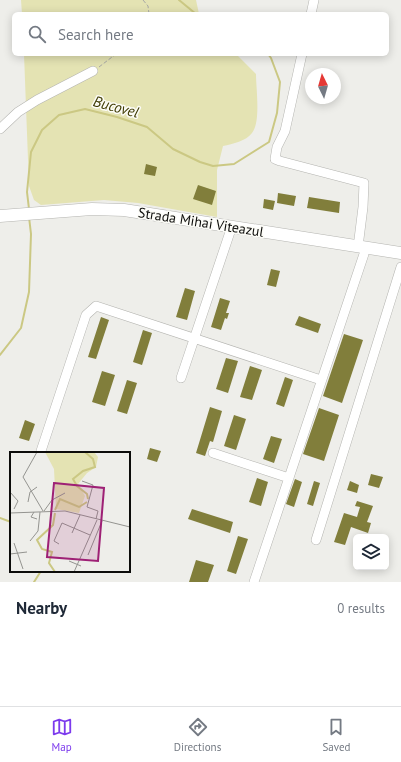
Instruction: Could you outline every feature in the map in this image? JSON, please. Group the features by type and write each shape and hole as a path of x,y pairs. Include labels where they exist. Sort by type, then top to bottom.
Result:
{"main road":[{"name":"Strada Mihai Viteazul","path":"1,219 51,215 92,209 124,210 361,250 401,260"},
{"name":"Strada Mihai Viteazul","path":"51,215 114,216 361,250 401,253"}],"street":[{"path":"311,12 314,0"},
{"path":"254,582 321,380 361,250 364,183 275,159 277,147 284,131 302,56"},
{"path":"0,129 18,112 37,100 93,71"},
{"path":"181,378 230,232"},
{"path":"316,540 401,267"},
{"path":"42,452 86,315 96,306 321,380"},
{"path":"213,453 289,478"}],"path":[{"path":"143,0 148,6 149,12"},
{"path":"93,71 113,56"}],"green space":[{"path":"21,0 196,0 199,12 22,12"},
{"path":"24,56 238,56 256,74 257,113 255,128 249,136 243,140 223,146 217,170 217,217 138,203 104,200 41,205 34,200 29,186"}],"building":[{"path":"146,164 157,167 155,176 144,174"},
{"path":"198,185 216,191 212,205 193,199"},
{"path":"278,193 296,196 294,206 277,203"},
{"path":"309,197 340,202 339,213 307,208"},
{"path":"264,199 275,201 273,210 263,208"},
{"path":"271,269 280,271 276,287 267,285"},
{"path":"185,288 195,291 187,320 176,317"},
{"path":"220,298 230,301 226,313 229,313 227,319 225,318 221,330 211,327"},
{"path":"299,316 321,324 318,333 295,325"},
{"path":"101,317 109,320 96,359 88,357"},
{"path":"143,330 152,333 142,365 133,362"},
{"path":"344,334 363,340 342,403 323,396"},
{"path":"226,358 238,361 228,393 216,389"},
{"path":"250,366 262,370 252,400 240,397"},
{"path":"102,371 115,375 105,406 92,402"},
{"path":"285,377 293,380 284,407 276,404"},
{"path":"127,380 137,383 127,414 117,411"},
{"path":"210,407 222,411 213,442 210,441 205,456 196,453"},
{"path":"319,408 339,415 324,461 303,454"},
{"path":"234,415 246,419 236,450 224,446"},
{"path":"25,420 35,424 29,441 19,438"},
{"path":"271,436 282,439 274,463 263,459"},
{"path":"150,448 161,451 157,462 147,459"},
{"path":"371,474 383,477 379,488 368,485"},
{"path":"257,478 268,482 261,506 249,502"},
{"path":"295,479 302,482 294,507 286,504"},
{"path":"314,481 320,483 313,506 307,504"},
{"path":"350,481 359,485 357,493 347,490"},
{"path":"357,501 373,506 367,522 371,523 368,533 351,527 345,545 334,542 344,513 357,517 360,507 355,506"},
{"path":"192,509 233,522 230,533 188,519"},
{"path":"238,536 248,539 236,574 227,571"},
{"path":"196,560 214,565 208,582 189,582"}],"waterway":[{"name":"Bucovel","path":"179,0 194,12"},
{"name":"Bucovel","path":"29,209 27,192 31,152 42,130 59,115 85,109 117,117 147,127 173,149 200,162 213,166 234,164 269,142 277,113 280,82 270,56"},
{"name":"Bucovel","path":"0,355 21,328 29,292 31,234 29,217"},
{"name":"Bucovel","path":"0,518 10,522"},
{"name":"Bucovel","path":"34,582 40,572"}]}
